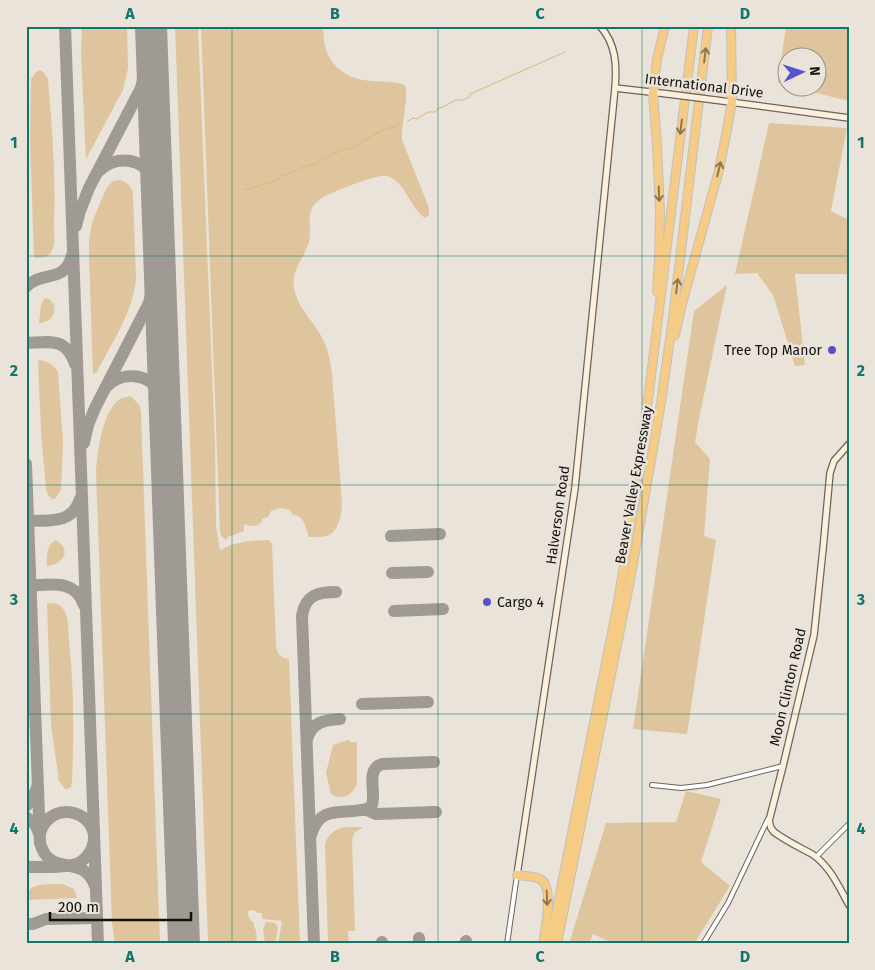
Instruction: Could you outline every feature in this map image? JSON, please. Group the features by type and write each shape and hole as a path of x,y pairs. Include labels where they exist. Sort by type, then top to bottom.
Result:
{"highway":[{"path":"646,418 660,232 653,93 657,59 664,26"},
{"name":"Beaver Valley Expressway","path":"550,944 618,602 628,540 646,418 694,26"},
{"name":"Beaver Valley Expressway","path":"557,944 631,575 661,403 675,307 708,26"},
{"path":"661,403 682,304 719,170 732,102 731,26"},
{"path":"517,875 541,879 546,886 548,903 543,944"}],"street":[{"name":"Halverson Road","path":"507,944 576,479 616,70 614,55 608,37 600,26"},
{"name":"International Drive","path":"615,88 849,118"},
{"name":"Moon Clinton Road","path":"769,818 814,635 830,473 834,461 849,444"},
{"path":"652,785 681,788 707,786 783,766"},
{"path":"769,818 774,832 816,857 825,865 849,905"},
{"path":"703,944 728,903 769,818"},
{"path":"816,857 849,824"}],"shaded area":[{"path":"82,26 127,26 128,68 123,90 86,159 81,53"},
{"path":"175,26 198,26 215,444 216,527 220,550 237,543 250,541 269,540 272,544 276,646 280,655 289,659 300,944 278,944 282,921 263,919 262,913 250,910 248,915 254,923 257,944 208,944"},
{"path":"201,26 323,26 327,53 334,64 344,73 363,80 398,83 406,87 402,140 429,208 429,215 425,218 420,214 398,183 387,176 375,177 345,187 323,197 314,205 310,213 309,242 296,269 294,288 296,294 324,341 332,374 342,507 341,516 335,529 324,537 309,537 300,517 293,515 290,510 281,508 271,511 268,517 262,519 262,523 259,523 259,525 251,526 244,524 244,531 228,537 226,540 220,532"},
{"path":"786,26 849,26 849,101 828,96 828,48 783,48"},
{"path":"40,70 48,79 54,169 54,246 51,253 37,258 34,257 30,139 31,79"},
{"path":"769,123 847,128 831,211 849,220 849,274 795,274 805,365 795,366 773,295 757,273 735,274"},
{"path":"120,180 129,185 133,194 136,277 127,314 97,372 93,374 89,240 92,223 107,187 113,181"},
{"path":"727,285 695,442 710,459 704,536 716,540 687,734 633,729 694,311"},
{"path":"47,298 54,305 54,313 49,320 39,323 41,305 44,299"},
{"path":"38,360 50,363 58,372 63,442 61,490 55,499 48,495 46,489"},
{"path":"131,396 140,406 141,413 160,944 115,944 112,923 96,471 102,432 109,412 120,399"},
{"path":"56,540 64,548 64,556 62,560 47,566 47,555 50,545"},
{"path":"51,603 63,608 68,625 72,676 73,728 72,781 71,787 67,789 59,781 51,725 47,604"},
{"path":"348,740 350,742 357,742 357,783 350,794 340,797 331,794 326,773 333,745"},
{"path":"686,791 721,799 701,862 730,886 694,944 615,944 593,934 589,944 569,944 606,823 676,822"},
{"path":"345,827 362,827 355,832 352,839 355,931 348,931 349,944 328,944 325,844 332,833"},
{"path":"45,884 63,884 74,889 77,898 26,900 29,890 34,887"},
{"path":"266,922 277,925 278,932 275,944 265,944 263,928"}],"waterway":[{"path":"407,122 413,118 417,119 428,112 435,112 456,100 470,97 470,94 565,52"},
{"path":"244,189 273,182 282,176 352,148 382,130 400,123"}],"taxiway":[{"path":"65,26 98,944"},
{"path":"76,226 89,188 141,88 148,58 151,26"},
{"path":"99,171 113,162 120,161 128,161 143,166 154,182 158,206"},
{"path":"84,443 88,425 95,408 149,303 157,271 159,228"},
{"path":"26,287 32,282 64,270 69,264 72,255"},
{"path":"26,343 50,342 62,345 67,349 75,364"},
{"path":"106,387 120,378 128,376 136,376 151,382 157,388 162,399 166,423"},
{"path":"26,464 40,843 45,854 51,860 83,870 90,876 95,886"},
{"path":"26,521 51,520 65,517 71,513 80,499"},
{"path":"391,536 440,534"},
{"path":"392,573 428,572"},
{"path":"26,586 52,584 68,587 80,596 84,605"},
{"path":"314,944 302,616 306,603 313,596 336,592"},
{"path":"394,611 443,609"},
{"path":"362,704 428,702"},
{"path":"307,739 315,725 329,720 340,719"},
{"path":"311,835 322,817 337,812 363,810 371,807 373,802 372,777 377,767 382,764 434,762"},
{"path":"26,806 33,798 37,787"},
{"path":"362,810 376,814 436,812"},
{"path":"26,867 59,867 76,864 86,857 92,848 94,836 91,826 84,818 75,814 65,812 55,815 46,821 40,833"},
{"path":"26,817 35,824 39,833"},
{"path":"26,924 33,924 46,919 97,918"},
{"path":"419,938 419,944"}],"runway":[{"path":"151,26 184,944"}],"place":[{"name":"Tree Top Manor","path":"832,350"},
{"name":"Cargo 4","path":"487,602"}]}
